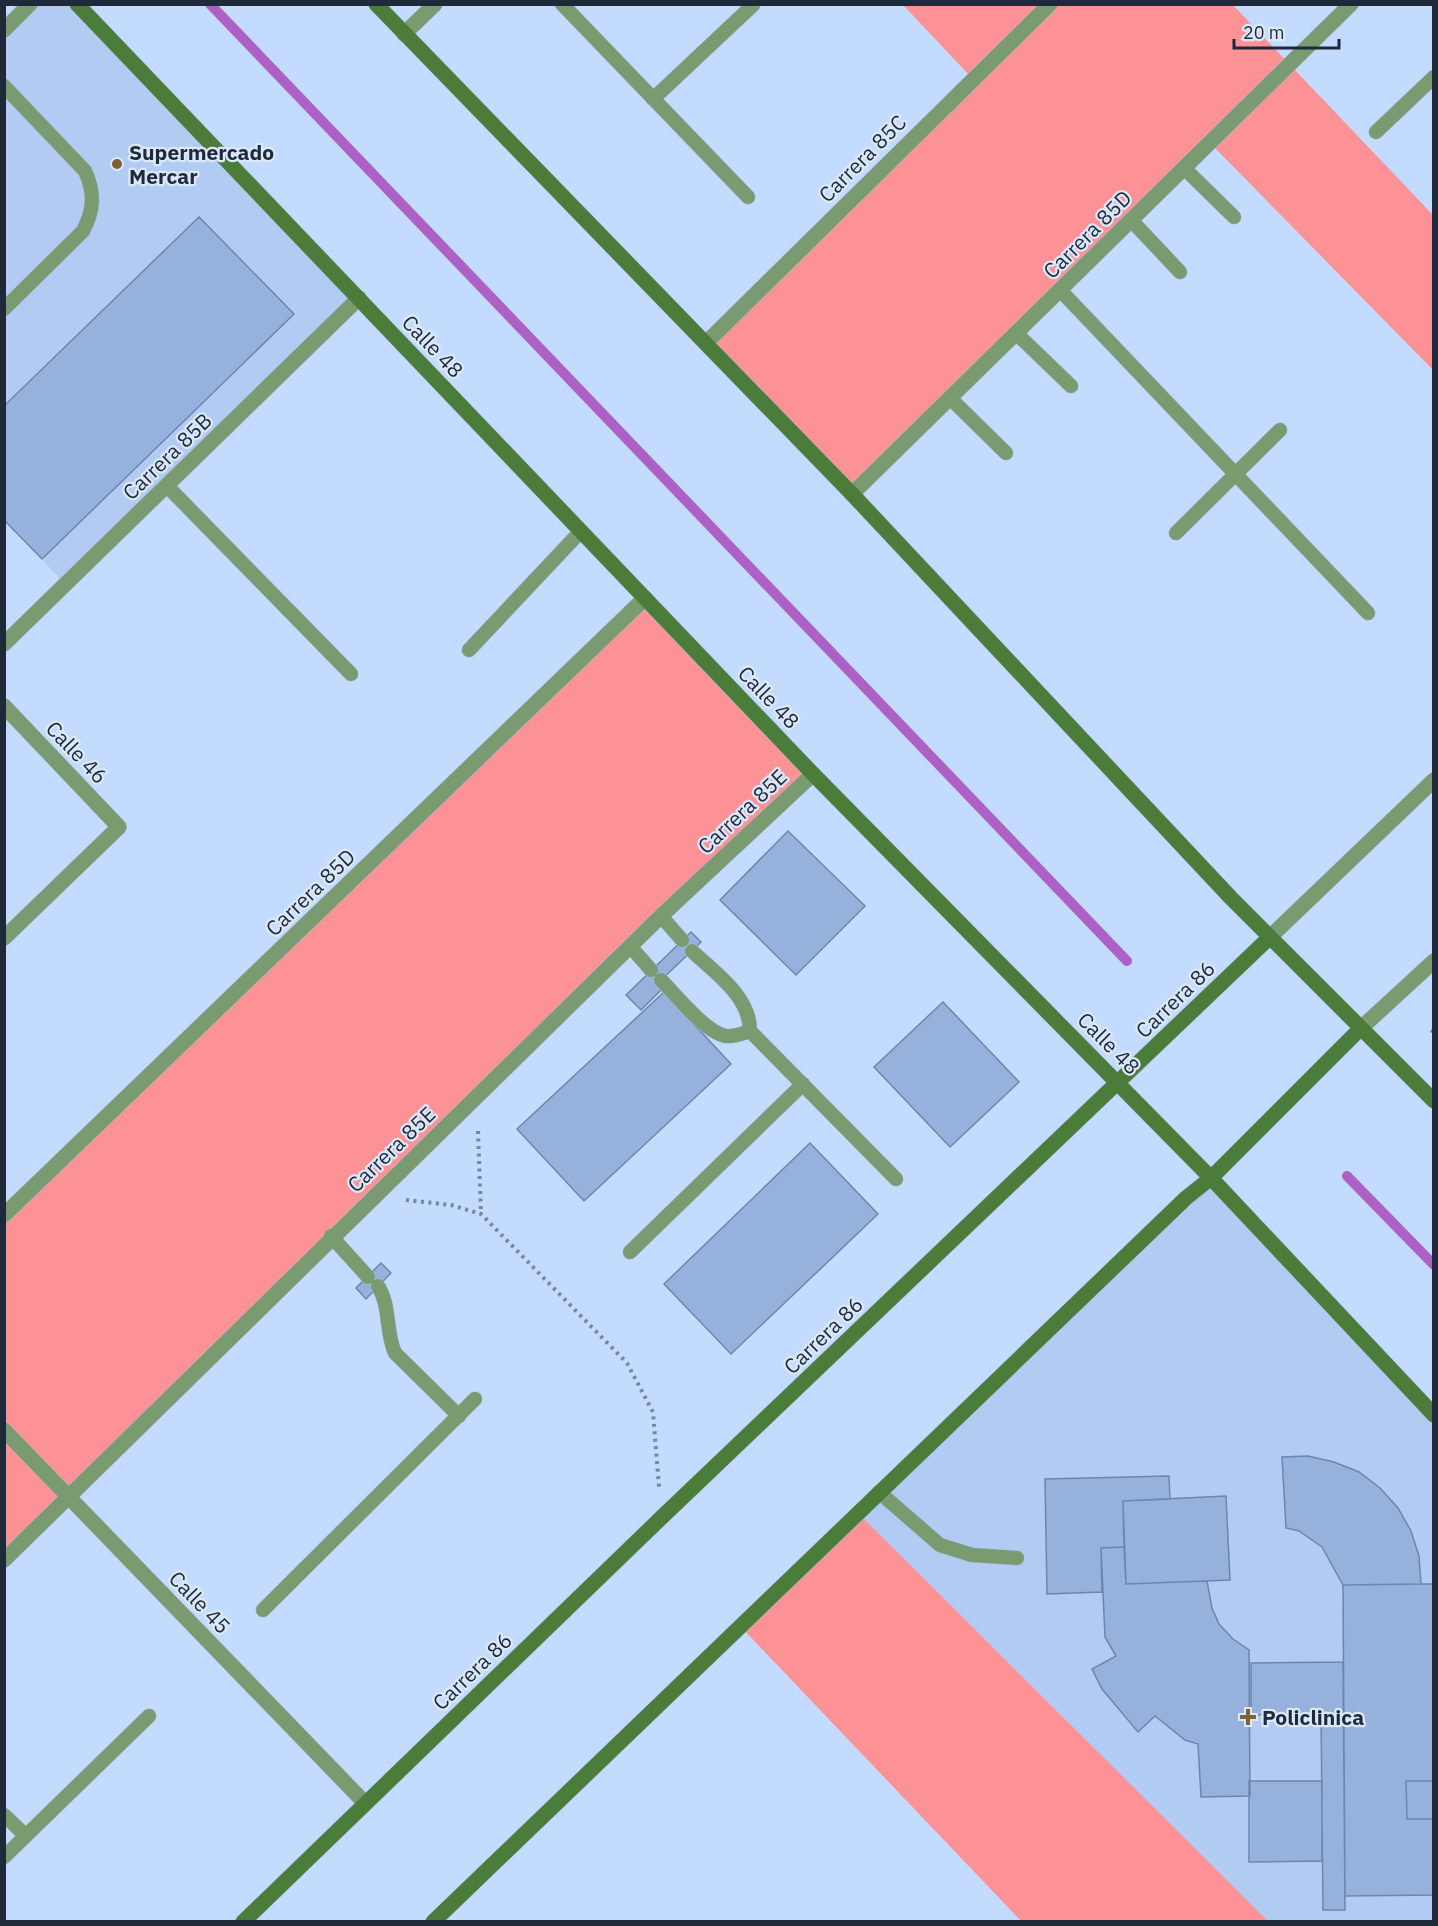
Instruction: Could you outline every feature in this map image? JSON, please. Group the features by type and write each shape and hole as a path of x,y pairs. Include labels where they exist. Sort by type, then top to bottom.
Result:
{"main road":[{"name":"Calle 48","path":"78,4 813,774 1118,1082 1434,1415"},
{"path":"376,4 852,494 1270,937 1434,1101"},
{"name":"Carrera 86","path":"243,1922 661,1518 1270,937"},
{"path":"433,1922 1186,1198 1211,1178 1360,1029"}],"street":[{"path":"4,30 30,4"},
{"path":"404,34 435,4"},
{"name":"Carrera 85C","path":"706,343 1050,4"},
{"name":"Carrera 85D","path":"852,494 1351,4"},
{"name":"Carrera 85B","path":"4,644 359,298"},
{"name":"Carrera 85D","path":"4,1215 645,598"},
{"name":"Calle 46","path":"4,706 119,827 4,938"},
{"name":"Carrera 85E","path":"4,1560 70,1498 331,1236 661,916 813,774"},
{"name":"Carrera 86","path":"1270,937 1434,780"},
{"path":"1360,1029 1434,961"},
{"name":"Calle 45","path":"4,1430 365,1803"}],"lane":[{"path":"562,4 748,197"},
{"path":"653,99 753,5"},
{"path":"1376,132 1434,77"},
{"path":"4,86 85,171 92,186 93,201 91,217 83,231 4,309"},
{"path":"1184,168 1234,218"},
{"path":"1131,220 1180,272"},
{"path":"1060,290 1368,613"},
{"path":"1016,333 1071,386"},
{"path":"950,398 1006,453"},
{"path":"1176,533 1280,430"},
{"path":"167,486 351,674"},
{"path":"469,650 581,531"},
{"path":"661,916 741,998 750,1018 750,1031 896,1179"},
{"path":"630,946 651,970"},
{"path":"661,980 707,1026 717,1032 727,1036 750,1031"},
{"path":"630,1251 803,1084"},
{"path":"331,1236 373,1281 387,1308 390,1341 395,1353 459,1416"},
{"path":"263,1610 475,1399"},
{"path":"879,1492 940,1545 972,1555 1017,1558"},
{"path":"4,1857 149,1716"},
{"path":"4,1815 26,1836"}],"path":[{"path":"478,1094 481,1214"},
{"path":"373,1197 451,1205 481,1214 627,1363 653,1412 661,1518"}],"shaded area":[{"name":"Supermercado Mercar","path":"30,5 77,5 359,298 65,584 5,520 5,30"},
{"path":"903,5 1233,5 1433,215 1433,370 1210,143 852,494 706,343 972,78"},
{"path":"645,598 813,774 5,1560 5,1215"},
{"name":"Policlinica","path":"1211,1178 1433,1415 1433,1921 1268,1921 858,1513"},
{"path":"858,1513 1268,1921 1021,1921 740,1626"}],"building":[{"path":"199,217 294,314 42,559 4,520 4,406"},
{"path":"788,831 865,906 796,975 720,900"},
{"path":"691,932 701,942 658,983 663,988 641,1010 626,995"},
{"path":"664,992 731,1064 584,1201 517,1129"},
{"path":"943,1002 1019,1082 950,1147 874,1067"},
{"path":"810,1143 878,1214 731,1354 664,1284"},
{"path":"381,1263 391,1273 366,1299 356,1288"},
{"path":"1308,1456 1334,1462 1359,1472 1380,1488 1398,1508 1411,1531 1419,1556 1421,1584 1343,1585 1322,1547 1299,1531 1286,1528 1282,1457"},
{"path":"1169,1476 1170,1499 1123,1501 1124,1547 1101,1548 1102,1592 1047,1594 1045,1479"},
{"path":"1226,1496 1230,1580 1126,1584 1123,1501"},
{"path":"1124,1547 1126,1584 1207,1581 1212,1608 1219,1624 1233,1639 1249,1650 1250,1796 1201,1797 1198,1744 1185,1740 1155,1716 1138,1732 1102,1689 1092,1669 1116,1656 1105,1637 1101,1548"},
{"path":"1434,1584 1434,1781 1406,1781 1407,1819 1434,1819 1434,1895 1345,1896 1343,1585"},
{"path":"1343,1662 1345,1910 1323,1910 1321,1714 1251,1715 1251,1663"},
{"path":"1249,1781 1322,1781 1322,1861 1249,1862"},
{"path":"1406,1781 1434,1781 1434,1819 1407,1819"}],"waterway":[{"path":"210,4 1127,961"},
{"path":"1347,1176 1434,1265"}],"place":[{"name":"Supermercado Mercar","path":"117,164"},
{"name":"Policlinica","path":"1248,1717"}]}
